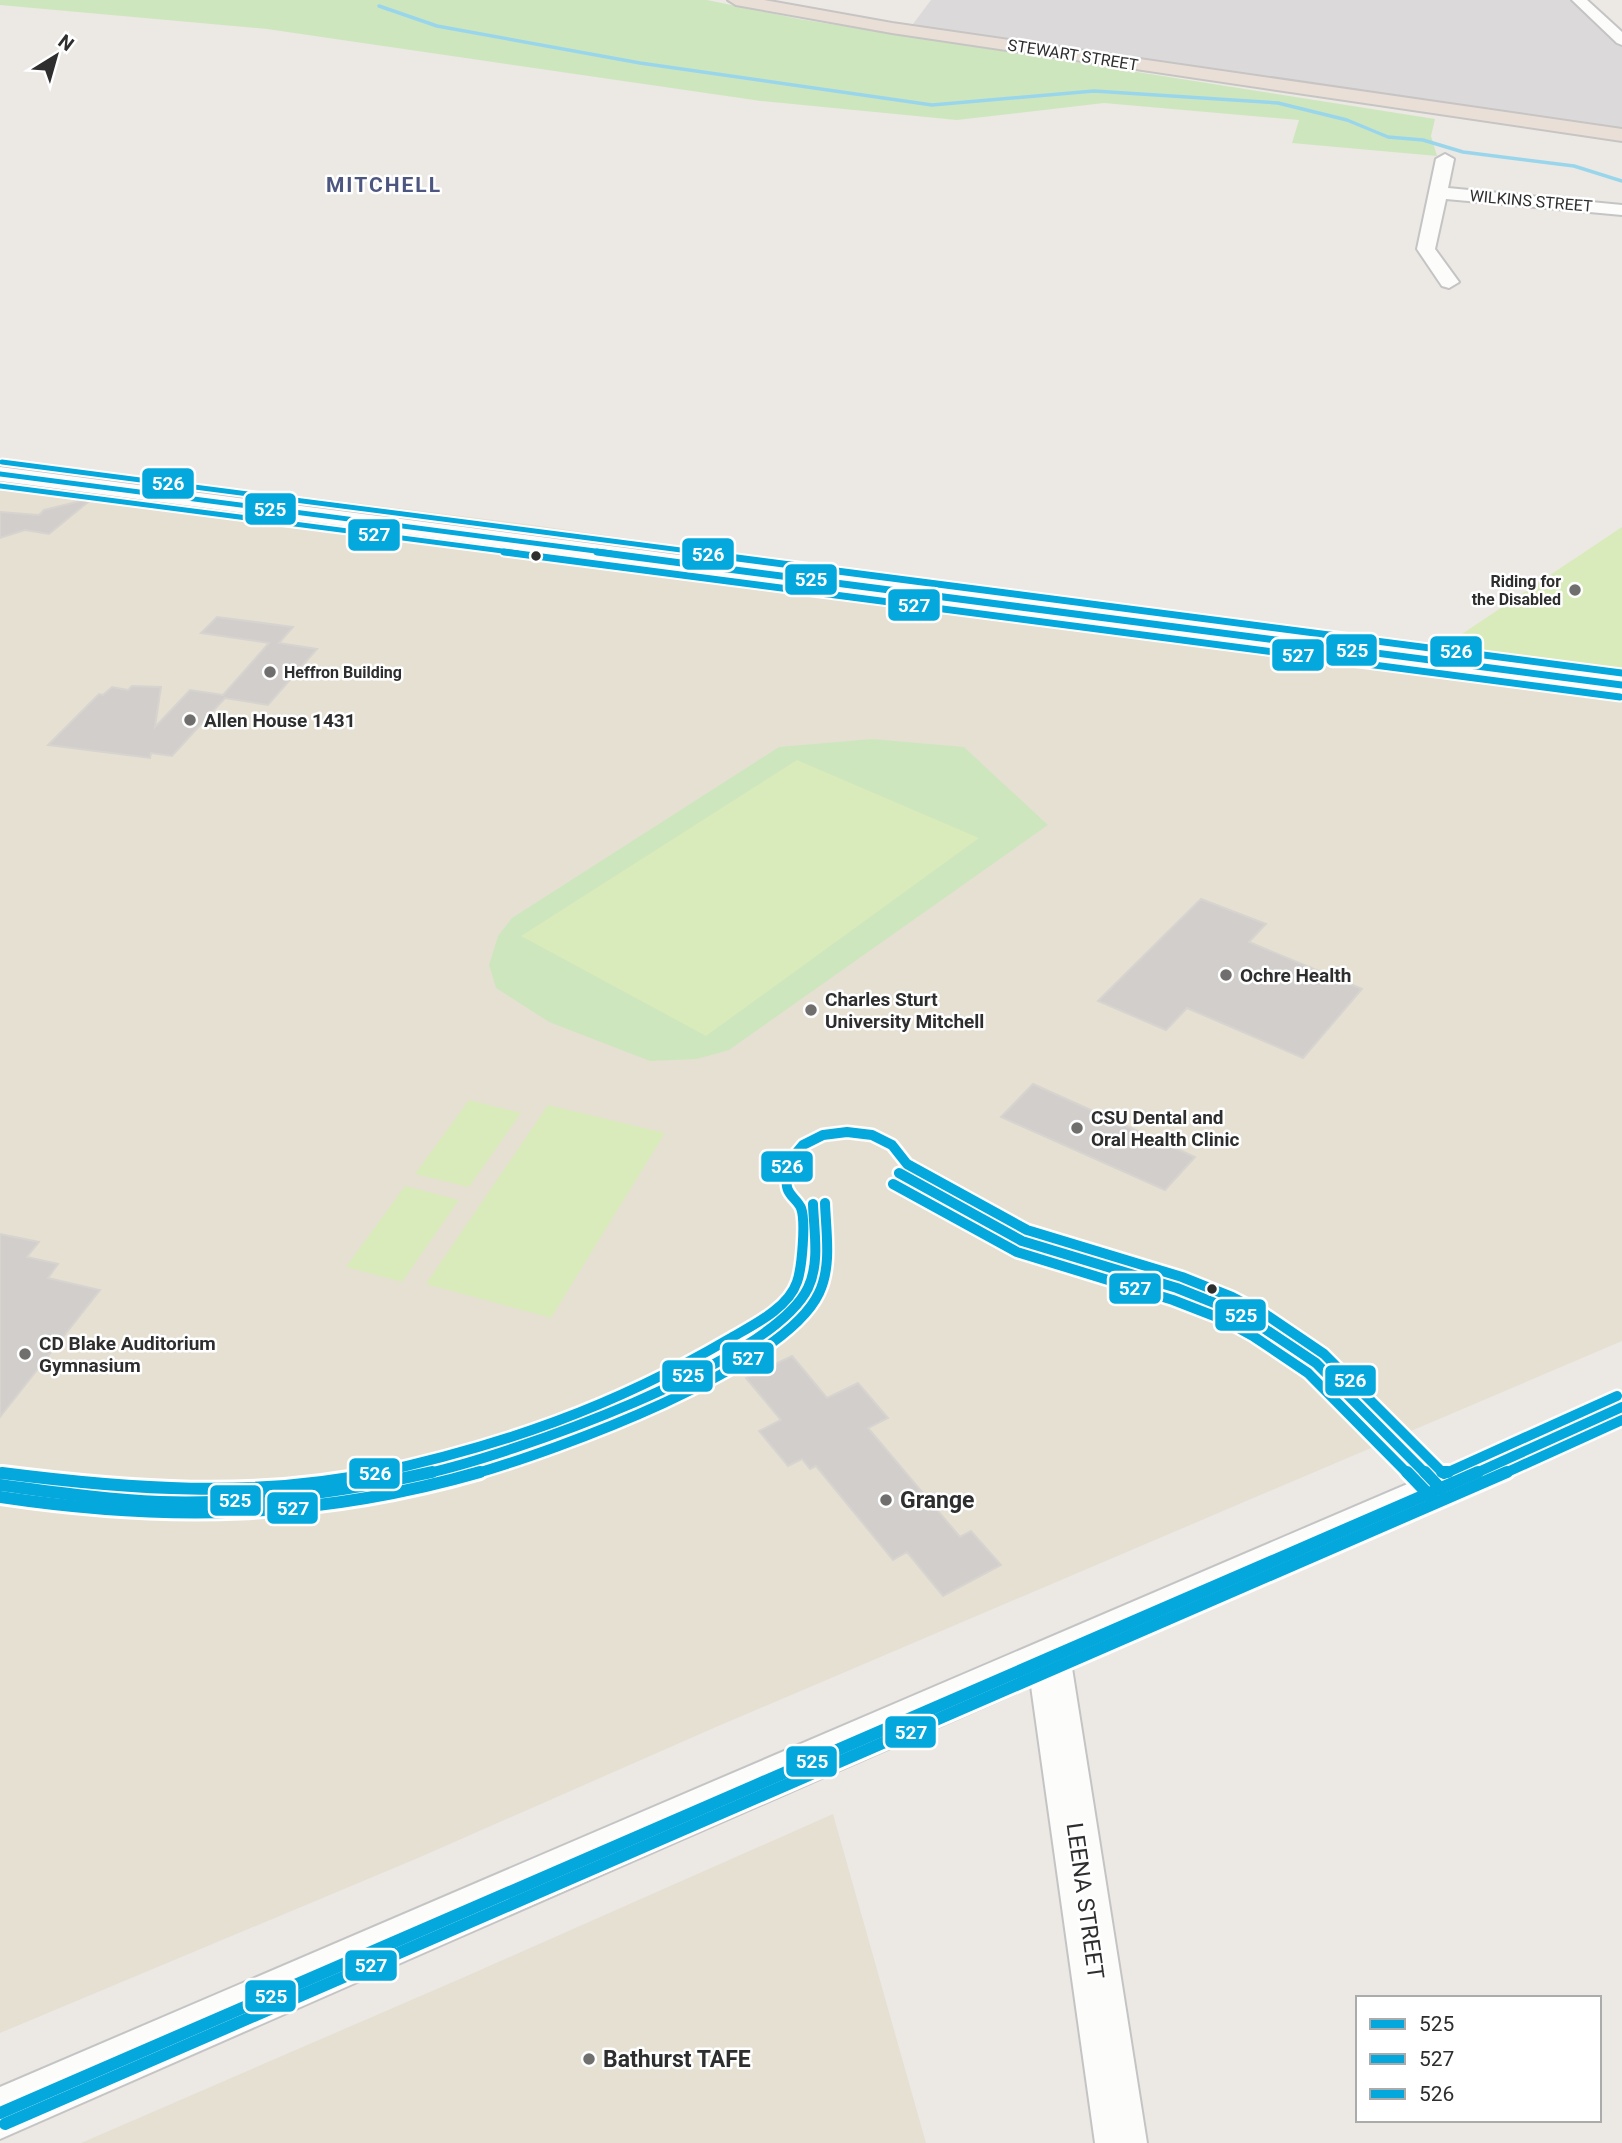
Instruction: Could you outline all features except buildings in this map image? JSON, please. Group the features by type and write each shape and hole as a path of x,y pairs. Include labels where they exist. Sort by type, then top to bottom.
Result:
{"highway":[{"name":"STEWART STREET","path":"736,0 892,28 1622,138"}],"street":[{"path":"1579,0 1619,34"},
{"path":"1445,159 1426,248 1449,282"},
{"name":"WILKINS STREET","path":"1440,192 1622,210"},
{"path":"0,474 1622,685"},
{"path":"0,2113 1441,1489 1622,1407"},
{"name":"LEENA STREET","path":"1049,1659 1121,2143"}],"shaded area":[{"path":"931,0 1579,0 1622,40 1622,135 992,43 913,24"},
{"name":"Charles Sturt University Mitchell","path":"0,459 526,524 1622,678 1622,1341 716,1727 418,1858 0,2033"},
{"name":"Bathurst TAFE","path":"833,1814 926,2143 81,2143 469,1975"}],"green space":[{"path":"0,0 707,0 799,19 1435,119 1431,136 1437,156 1292,143 1299,120 1104,103 957,120 761,101 267,29 0,5"},
{"name":"Riding for the Disabled","path":"1622,527 1622,678 1435,652"},
{"path":"872,739 964,747 1048,825 729,1050 697,1059 650,1061 549,1022 496,988 489,965 498,936 512,918 779,747"},
{"path":"797,760 979,838 706,1036 521,936"},
{"path":"469,1100 521,1113 469,1187 415,1174"},
{"path":"548,1105 665,1133 551,1318 426,1284"},
{"path":"405,1186 459,1200 402,1282 346,1267"}],"waterway":[{"path":"379,6 437,26 640,63 932,105 1094,91 1278,103 1347,120 1388,137 1423,140 1463,152 1574,166 1622,181"}],"transit line":[{"name":"526","path":"2,462 1622,673"},
{"name":"525","path":"0,474 1622,685"},
{"name":"527","path":"0,486 1620,697"},
{"name":"526","path":"2,1473 93,1485 183,1490 273,1487 363,1476 451,1457 538,1430 622,1396 703,1354 758,1322 783,1302 797,1283 802,1247 801,1208 787,1189 787,1164 803,1145 823,1135 847,1132 872,1135 892,1145 907,1164 1027,1230 1182,1277 1265,1314 1324,1354 1444,1474 1617,1396"},
{"name":"525","path":"899,1173 1022,1241 1177,1288 1227,1308 1259,1325 1316,1363 1441,1489"},
{"name":"527","path":"893,1184 1017,1252 1173,1300 1222,1319 1253,1336 1308,1373 1432,1498"},
{"name":"527","path":"0,1497 92,1509 162,1514 253,1512 319,1506 384,1496 447,1482 572,1442 633,1417 728,1370 782,1336 797,1323 810,1309 823,1283 827,1249 825,1203"},
{"name":"525","path":"0,1485 138,1500 252,1500 318,1494 382,1484 445,1470 508,1451 630,1404 722,1358 757,1338 788,1315 808,1288 814,1268 813,1204"},
{"name":"525","path":"0,2113 1441,1489 1622,1407"},
{"name":"527","path":"5,2124 1446,1500 1622,1420"}],"place":[{"name":"Riding for the Disabled","path":"1575,590"},
{"name":"Heffron Building","path":"270,672"},
{"name":"Allen House 1431","path":"190,720"},
{"name":"Ochre Health","path":"1226,975"},
{"name":"Charles Sturt University Mitchell","path":"811,1010"},
{"name":"CSU Dental and Oral Health Clinic","path":"1077,1128"},
{"name":"CD Blake Auditorium Gymnasium","path":"25,1354"},
{"name":"Grange","path":"886,1500"},
{"name":"Bathurst TAFE","path":"589,2059"}],"district":[{"name":"MITCHELL","path":"384,185"}]}
